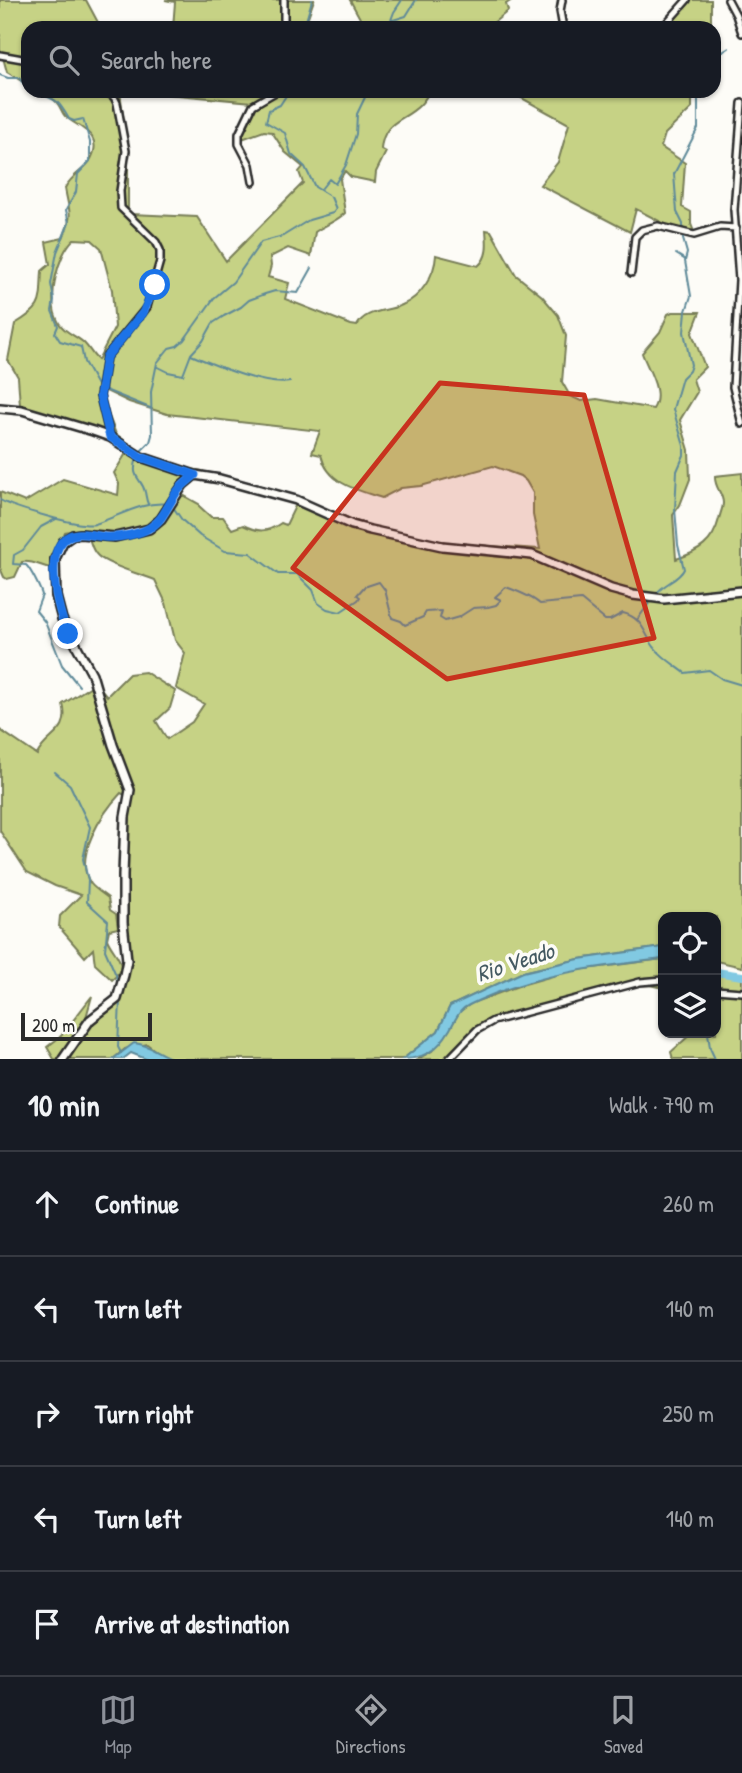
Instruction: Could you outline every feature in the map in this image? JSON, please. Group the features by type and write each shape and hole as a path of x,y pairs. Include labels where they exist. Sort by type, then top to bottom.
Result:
{"street":[{"path":"284,0 284,21"},
{"path":"562,0 563,21"},
{"path":"668,21 687,0"},
{"path":"728,0 742,33"},
{"path":"0,55 21,59"},
{"path":"110,437 100,396 106,357 147,307 159,270 160,255 152,238 121,208 125,144 114,98"},
{"path":"253,182 250,165 239,144 239,134 254,104 265,98"},
{"path":"742,103 735,203 739,280 733,387 742,424"},
{"path":"631,273 635,239 642,230 658,226 694,235 720,227 736,228"},
{"path":"0,408 32,412 110,437 141,457 195,475 296,500 352,525 442,546 532,555 611,589 633,595 663,599 742,591"},
{"path":"62,1059 90,1020 111,1006 120,993 127,960 123,923 123,875 125,817 130,790 113,745 92,674 62,619 56,596 55,559 63,542 73,535 115,537 149,529 160,519 183,485 195,475"},
{"path":"449,1059 477,1030 500,1019 640,982 658,980"},
{"path":"721,990 742,992"}],"highlighted area":[{"path":"440,383 584,395 654,638 447,679 293,568"}],"green space":[{"path":"0,0 86,0 97,21 21,21 21,81 7,72 0,53"},
{"path":"165,0 314,0 306,21 174,21 175,2"},
{"path":"350,0 512,0 506,4 508,11 496,21 361,21"},
{"path":"687,0 711,0 711,21 667,21"},
{"path":"51,98 121,98 128,154 128,211 131,214 197,217 226,261 303,183 299,172 303,167 285,152 272,132 264,131 239,140 252,102 209,98 425,98 414,111 395,122 386,132 381,149 386,152 376,172 375,182 351,177 345,171 340,179 345,213 315,232 311,256 288,248 270,257 268,277 289,283 285,299 357,326 371,314 402,305 415,297 430,278 436,255 478,266 486,254 486,230 491,231 516,275 542,296 558,315 566,336 562,382 570,396 581,401 597,399 653,409 656,388 642,353 660,332 668,314 700,312 692,333 705,367 693,379 697,392 680,420 689,450 690,479 673,515 676,559 704,545 713,534 723,503 715,476 742,473 742,967 721,962 721,912 658,912 658,948 579,959 523,972 450,1006 438,1031 403,1059 174,1059 161,1055 147,1044 125,1049 113,1059 54,1059 47,1047 61,1036 92,996 85,1021 118,998 130,952 126,937 123,808 127,796 121,793 106,811 92,836 85,861 91,884 108,898 110,910 116,914 118,928 109,930 107,939 121,964 118,974 112,980 95,964 93,949 85,957 59,927 60,916 81,895 27,872 0,831 0,730 37,755 61,728 65,714 63,704 96,683 107,696 129,674 145,672 175,691 170,708 156,721 167,739 192,722 204,704 176,688 185,653 175,640 166,603 155,580 103,560 95,553 88,536 81,529 65,532 58,569 22,562 15,577 7,579 0,568 0,492 25,502 63,479 118,495 119,484 114,473 125,455 126,446 110,433 20,405 18,377 8,360 15,324 31,313 39,303 42,271 50,264 46,242 63,238 69,222 65,188 89,163 94,150 94,143 88,133 65,116","holes":["74,239 92,240 101,248 112,290 115,327 98,360 84,343 59,323 53,303 58,267","104,390 129,402 167,414 320,431 312,453 321,455 330,473 345,484 382,498 401,488 421,486 493,466 520,476 533,493 533,515 540,549 443,543 368,526 299,498 286,525 281,523 271,529 262,530 243,525 232,529 223,517 211,517 199,504 179,493 202,471 185,470 140,452 116,434 103,401"]},
{"path":"522,98 692,98 692,108 665,134 661,147 685,163 682,207 691,212 691,224 696,237 692,238 636,209 630,232 540,185 558,162 569,124"},
{"path":"658,960 658,987 620,986 494,1020 473,1034 451,1059 418,1059 432,1051 459,1012 472,1003 570,971"},
{"path":"721,970 742,976 742,1059 673,1059 671,1052 686,1038 721,1038"}],"water":[{"path":"658,948 658,960 564,973 515,986 469,1005 458,1015 446,1036 435,1048 421,1056 403,1059 438,1031 450,1006 523,972 579,959"},
{"path":"134,1043 174,1059 146,1059 131,1053 123,1059 113,1059"}],"waterway":[{"path":"306,21 312,0"},
{"path":"391,21 402,0"},
{"path":"390,21 406,16 416,0"},
{"path":"721,53 729,48"},
{"path":"0,75 21,80"},
{"path":"51,98 62,107 69,119 83,119 90,142 90,161 78,174 76,192 66,210 69,223 57,252 51,284 54,300 52,311 58,326 55,333 60,341 81,347 84,362 98,387"},
{"path":"139,453 150,442 151,392 157,363 169,348 184,340 214,298 233,282 261,242 283,236 309,220 333,213 336,209 331,197 315,187 305,167 291,154 285,133 266,122 269,110 280,105 284,98"},
{"path":"321,189 329,179 335,184 346,165 356,134 357,114 365,98"},
{"path":"656,594 684,569 678,545 675,509 677,471 684,455 684,446 673,409 682,378 691,365 684,332 691,296 683,224 677,212 674,174 698,128 698,98"},
{"path":"676,254 684,259"},
{"path":"158,367 183,375 191,354 203,341 213,323 249,300 265,294 275,291 298,293 312,268"},
{"path":"191,355 254,378 290,382"},
{"path":"103,389 150,408"},
{"path":"137,458 135,470 144,487 148,504"},
{"path":"0,500 48,516 88,524 95,524 140,507 168,504"},
{"path":"173,507 182,520 200,536 225,551 250,553 278,574 297,574 313,590 318,603 327,609 340,612 358,600 360,597 357,595 364,587 379,582 385,590 392,618 405,625 423,617 426,612 442,611 440,618 445,621 459,617 473,608 496,605 501,600 495,597 506,587 540,604 581,600 605,620 623,613 630,615 643,628 658,652 685,673 709,670 722,679 742,685"},
{"path":"56,519 41,527 23,550 14,555 13,564 26,565 35,579 42,595 36,611 45,622 62,665 79,686"},
{"path":"637,620 650,602"},
{"path":"55,772 70,785 90,827 83,859 88,880 87,902 108,921 105,950 116,975 116,992"},
{"name":"Rio Veado","path":"721,973 742,976"},
{"path":"120,1000 118,1047 121,1053"},
{"path":"709,1038 715,1059"}],"route":[{"path":"68,634 58,607 54,582 55,559 63,542 76,534 115,537 149,529 157,523 183,485 195,475 141,457 110,437 101,404 106,357 143,313 155,285"}]}
